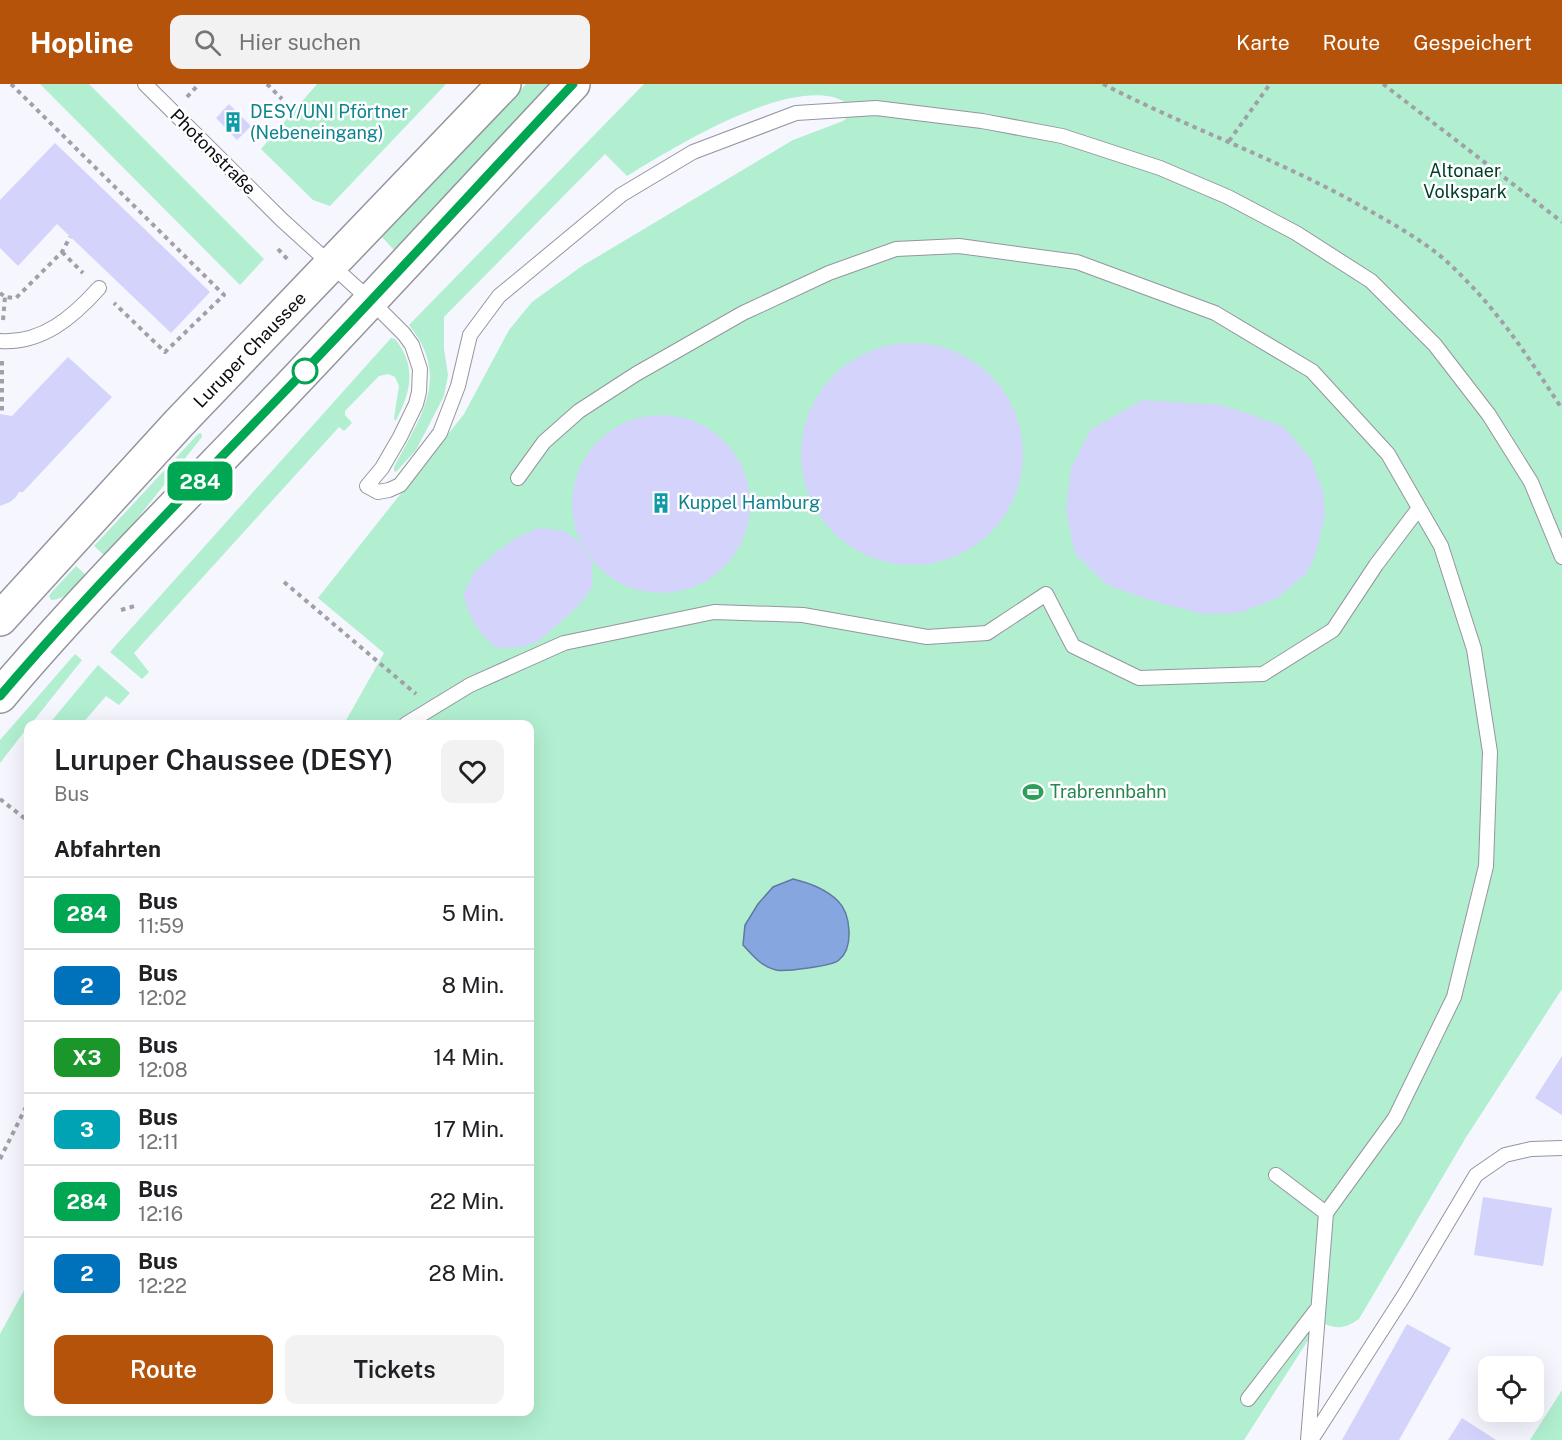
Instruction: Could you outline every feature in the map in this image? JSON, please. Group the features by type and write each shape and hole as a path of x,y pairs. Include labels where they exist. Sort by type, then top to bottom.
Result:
{"main road":[{"name":"Luruper Chaussee","path":"1,618 179,423 504,84"},
{"path":"0,696 37,653 573,84"},
{"path":"1,618 37,653"}],"lane":[{"name":"Photonstraße","path":"145,84 282,220 404,334 417,357 420,369 419,392 416,404 391,452 367,486 378,492 400,485 440,433 458,386 470,335 499,296 621,195 693,152 796,113 876,108 982,121 1062,136 1160,168 1228,197 1296,233 1371,281 1435,345 1489,416 1531,482 1562,557"},
{"path":"518,478 544,442 579,411 636,374 743,313 829,273 896,249 959,246 1077,262 1215,313 1312,371 1388,454 1441,546 1474,649 1490,752 1486,866 1454,998 1395,1118 1326,1213 1309,1440"},
{"path":"0,341 29,339 59,325 80,309 99,288"},
{"path":"413,720 470,685 564,643 714,612 803,615 927,637 987,633 1046,594 1073,646 1139,678 1263,674 1333,630 1419,507"},
{"path":"1309,1440 1405,1294 1476,1175 1505,1155 1531,1149 1562,1148"},
{"path":"1276,1175 1326,1213"},
{"path":"1248,1399 1318,1308"}],"path":[{"path":"11,84 224,295 165,352 62,252"},
{"path":"267,84 282,99"},
{"path":"1103,84 1135,101 1322,184 1424,243 1477,290 1508,327 1562,409"},
{"path":"1229,141 1270,84"},
{"path":"1383,84 1562,222"},
{"path":"0,293 5,297 16,298 62,252 70,237"},
{"path":"284,582 415,694 470,685"},
{"path":"0,798 24,819"},
{"path":"0,1159 24,1111"}],"green space":[{"path":"40,84 89,84 264,259 240,285"},
{"path":"317,84 446,84 330,206 313,200 261,149"},
{"path":"526,84 551,84 394,250 382,237"},
{"name":"Trabrennbahn","path":"644,84 1562,84 1562,989 1465,1139 1359,1319 1347,1326 1339,1327 1325,1324 1323,1317 1244,1440 0,1440 0,1334 24,1290 24,1416 534,1416 534,720 346,720 384,653 318,598 464,414 509,330 532,302 582,266 793,140 843,121 851,114 849,107 846,103 833,97 810,95 755,109 698,135 627,176 605,154 444,317 444,349 448,375 444,396 416,450 396,472 394,467 422,413 430,379 428,362 422,344 409,325"},
{"path":"391,338 395,339 402,349 409,369 408,389 396,420 394,418 399,386 395,377 388,374 379,376 345,411 345,415 352,423 344,431 339,427 134,653 149,672 142,679 110,652"},
{"path":"201,433 202,437 105,556 94,546"},
{"path":"76,566 87,576 67,595 51,600 49,596 51,593"},
{"path":"75,654 82,660 34,720 24,720 24,732 0,763 0,740"},
{"path":"98,665 130,693 119,705 106,696 85,720 52,720"},
{"path":"1562,1390 1562,1440 1530,1440 1542,1422 1544,1422 1544,1418"}],"water":[{"path":"793,879 823,890 838,901 846,914 849,939 844,955 839,960 808,968 776,970 754,957 743,945 745,925 758,904 773,887"}],"building":[{"name":"DESY/UNI Pförtner (Nebeneingang)","path":"229,104 251,126 237,140 216,118"},
{"path":"55,143 210,292 171,333 57,224 18,266 0,248 0,200"},
{"path":"912,343 934,345 954,351 982,368 998,384 1015,412 1021,432 1023,454 1021,476 1015,496 998,524 982,540 954,557 934,563 912,565 890,563 870,557 842,540 826,524 809,496 803,476 801,454 803,432 809,412 826,384 842,368 870,351 890,345"},
{"path":"68,357 112,397 23,492 19,492 10,502 0,506 0,414 12,416"},
{"path":"1143,400 1221,405 1252,415 1284,427 1311,459 1323,491 1325,514 1316,553 1307,573 1277,598 1240,613 1203,614 1149,600 1107,585 1075,554 1066,511 1071,468 1091,429"},
{"name":"Kuppel Hamburg","path":"661,415 695,422 724,441 743,470 750,504 743,538 724,567 695,586 661,593 627,586 598,567 579,538 572,504 579,470 598,441 627,422"},
{"path":"537,528 565,531 579,542 592,563 592,587 580,604 539,641 522,647 496,648 482,635 469,613 463,594 475,571 495,553 518,537"},
{"path":"1562,1056 1562,1115 1535,1098"},
{"path":"1483,1197 1552,1208 1543,1266 1474,1255"},
{"path":"1407,1324 1451,1348 1399,1440 1342,1440"},
{"path":"1462,1418 1496,1440 1448,1440"}],"bus line":[{"name":"284","path":"0,696 108,576 573,84"}],"place":[{"name":"DESY/UNI Pförtner (Nebeneingang)","path":"233,122"},
{"name":"Kuppel Hamburg","path":"661,503"},
{"name":"Trabrennbahn","path":"1033,792"}],"park label":[{"name":"Altonaer Volkspark","path":"1465,181"}]}
